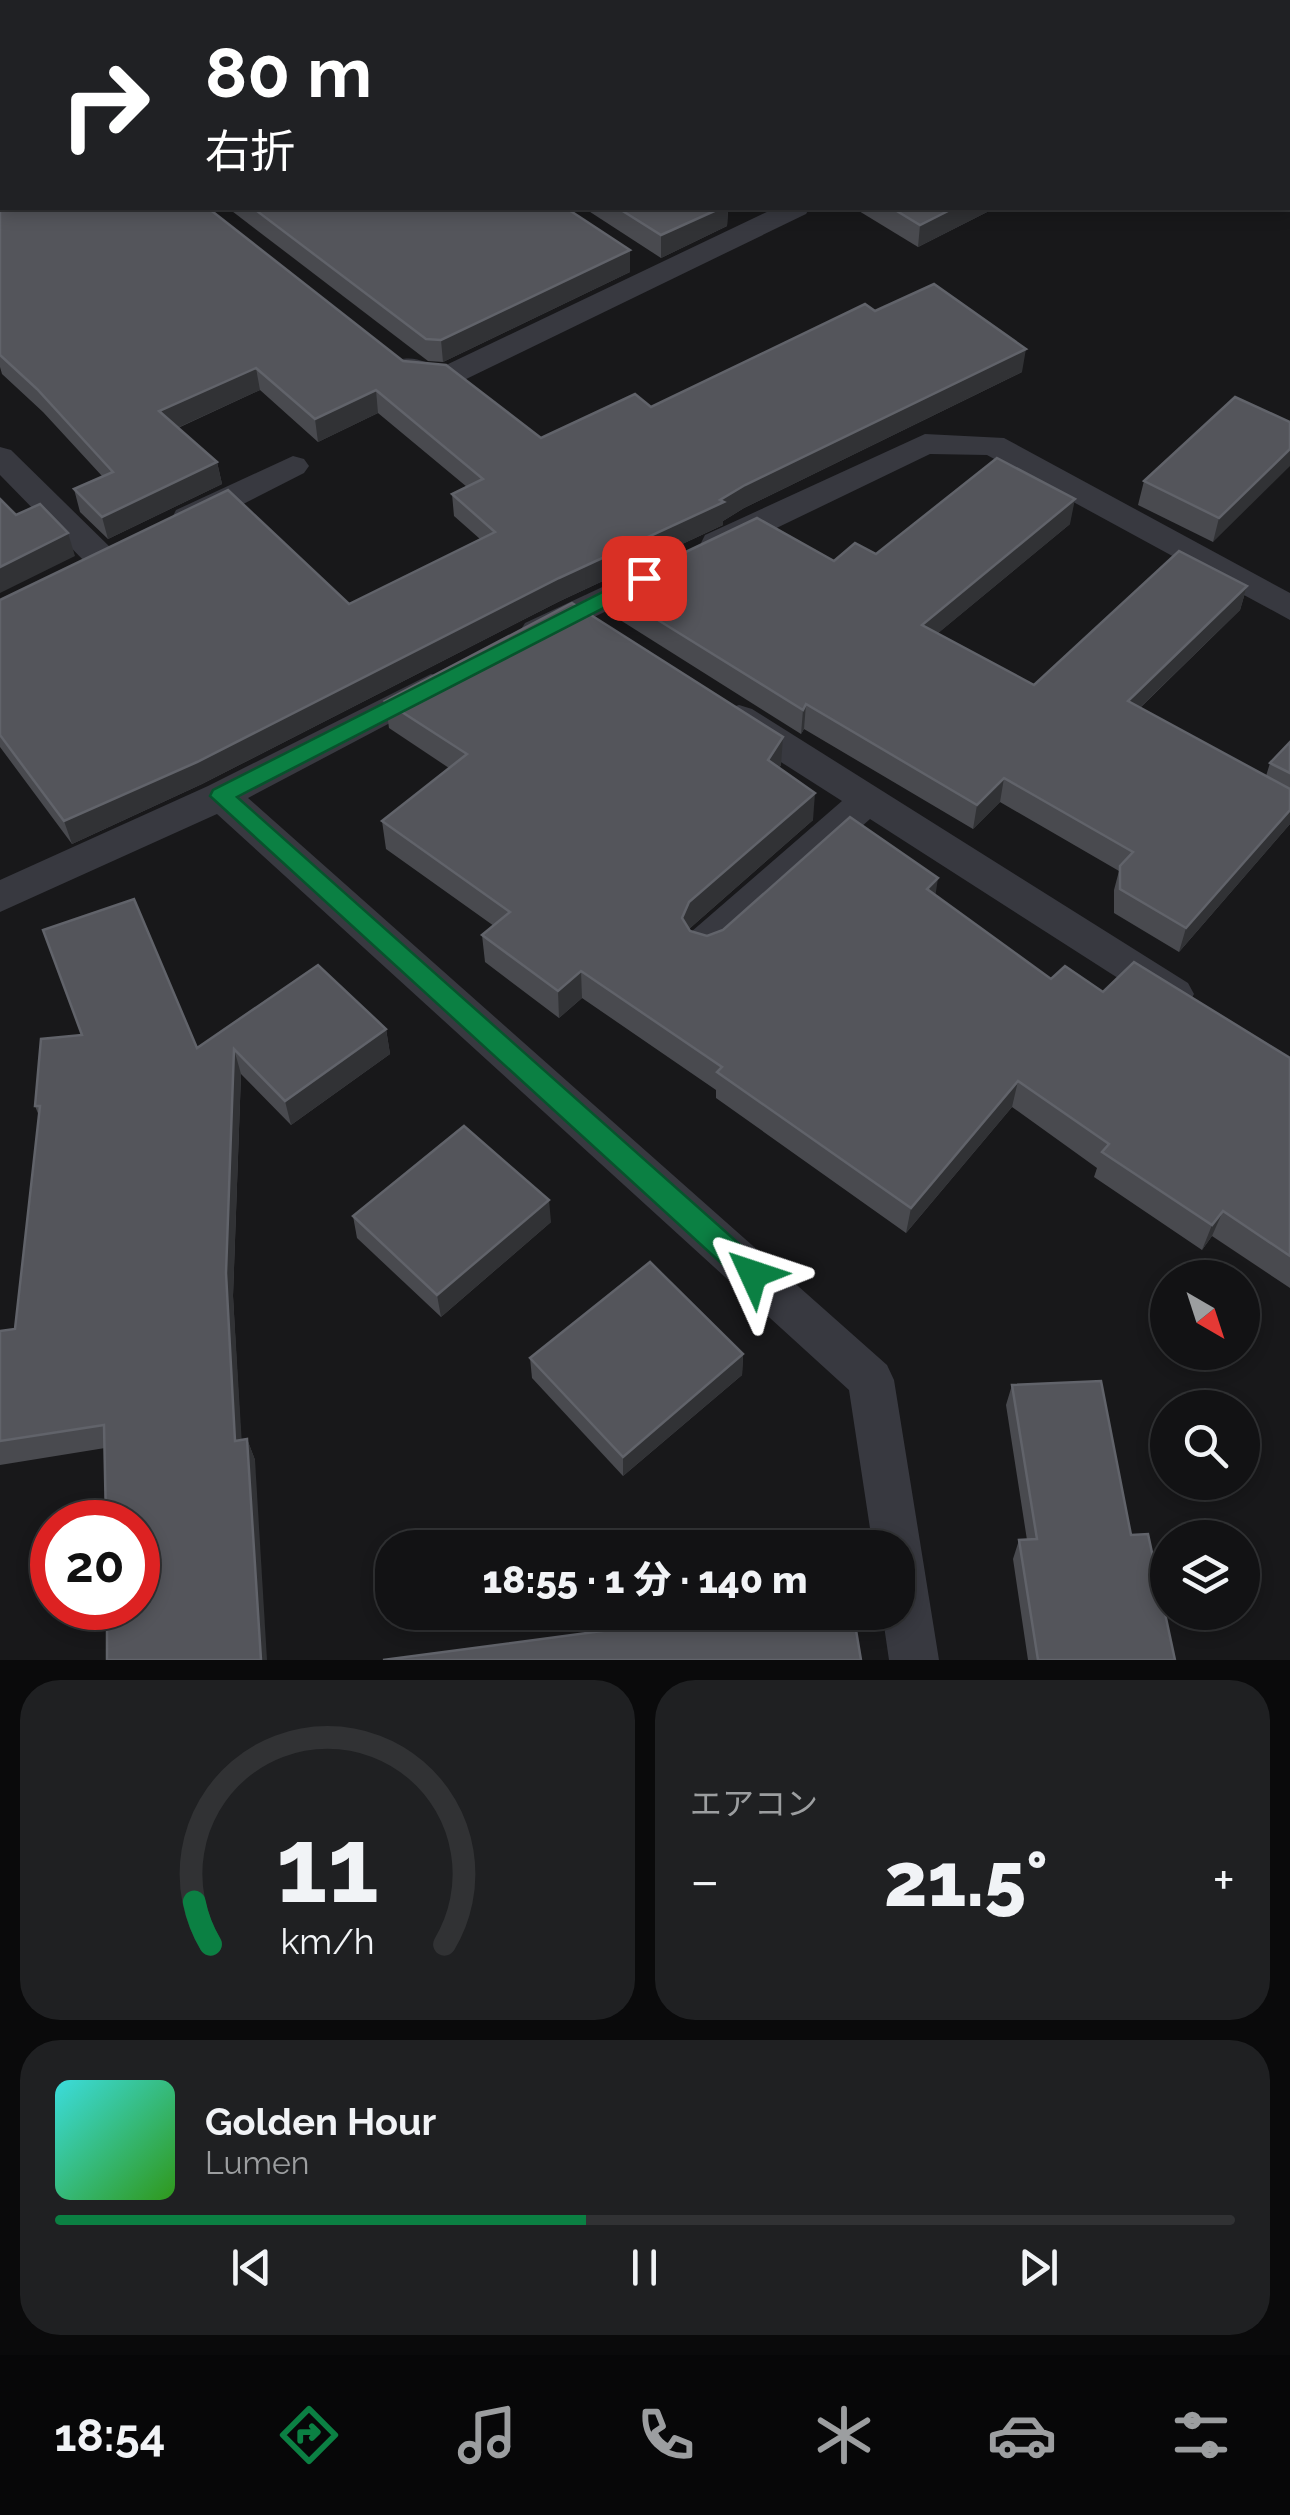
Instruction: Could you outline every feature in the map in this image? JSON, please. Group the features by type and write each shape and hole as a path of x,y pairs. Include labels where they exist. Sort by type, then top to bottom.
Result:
{"lane":[{"path":"388,350 419,374 449,376 792,210"},
{"path":"626,252 660,274"},
{"path":"504,648 924,444 993,445 1287,602"},
{"path":"0,457 102,560"},
{"path":"68,577 293,466"},
{"path":"574,612 607,633"},
{"path":"0,897 221,796 468,667"},
{"path":"704,696 1208,1016"},
{"path":"221,796 871,1380 894,1530"},
{"path":"705,943 867,800"},
{"path":"909,1630 914,1660"}],"building":[{"path":"0,210 211,210 403,361 446,365 541,438 635,394 651,407 865,304 875,311 934,284 1026,349 745,485 720,500 724,502 559,578 197,762 64,821 0,735 0,600 228,490 349,604 495,532 452,494 483,479 376,390 315,419 256,368 159,411 217,462 102,517 74,489 113,472 0,355"},
{"path":"256,210 569,210 630,250 441,340 426,339"},
{"path":"621,210 717,210 661,235"},
{"path":"895,210 950,210 920,225"},
{"path":"1235,397 1290,422 1290,449 1219,518 1144,481"},
{"path":"997,458 1075,499 922,625 1034,685 1179,551 1247,586 1128,701 1290,789 1290,810 1186,928 1120,889 1120,866 1133,852 1004,778 977,805 806,704 803,710 608,589 757,518 834,561 855,543 876,554"},
{"path":"0,499 16,515 40,504 68,533 0,567"},
{"path":"572,603 783,737 768,760 815,793 689,902 682,918 690,931 707,936 723,930 850,817 938,878 927,889 1051,979 1065,966 1103,992 1134,962 1290,1058 1290,1256 1223,1211 1212,1225 1102,1152 1109,1144 1018,1081 911,1208 717,1072 722,1067 581,971 558,991 482,935 510,912 382,821 467,754 385,701"},
{"path":"1290,742 1290,773 1270,763"},
{"path":"134,899 197,1048 318,965 386,1029 285,1101 234,1049 226,1273 235,1441 247,1439 261,1660 107,1660 107,1630 160,1630 160,1500 106,1500 104,1425 0,1441 0,1331 15,1329 40,1106 35,1106 41,1039 82,1035 43,930"},
{"path":"464,1126 549,1200 437,1295 353,1216"},
{"path":"650,1262 743,1354 623,1457 530,1358"},
{"path":"1101,1381 1131,1535 1148,1534 1150,1543 1150,1630 1169,1630 1175,1660 1038,1660 1019,1540 1037,1539 1012,1385"},
{"path":"856,1630 861,1660 383,1660 602,1631"}],"route":[{"path":"644,578 221,796 753,1274"}]}
